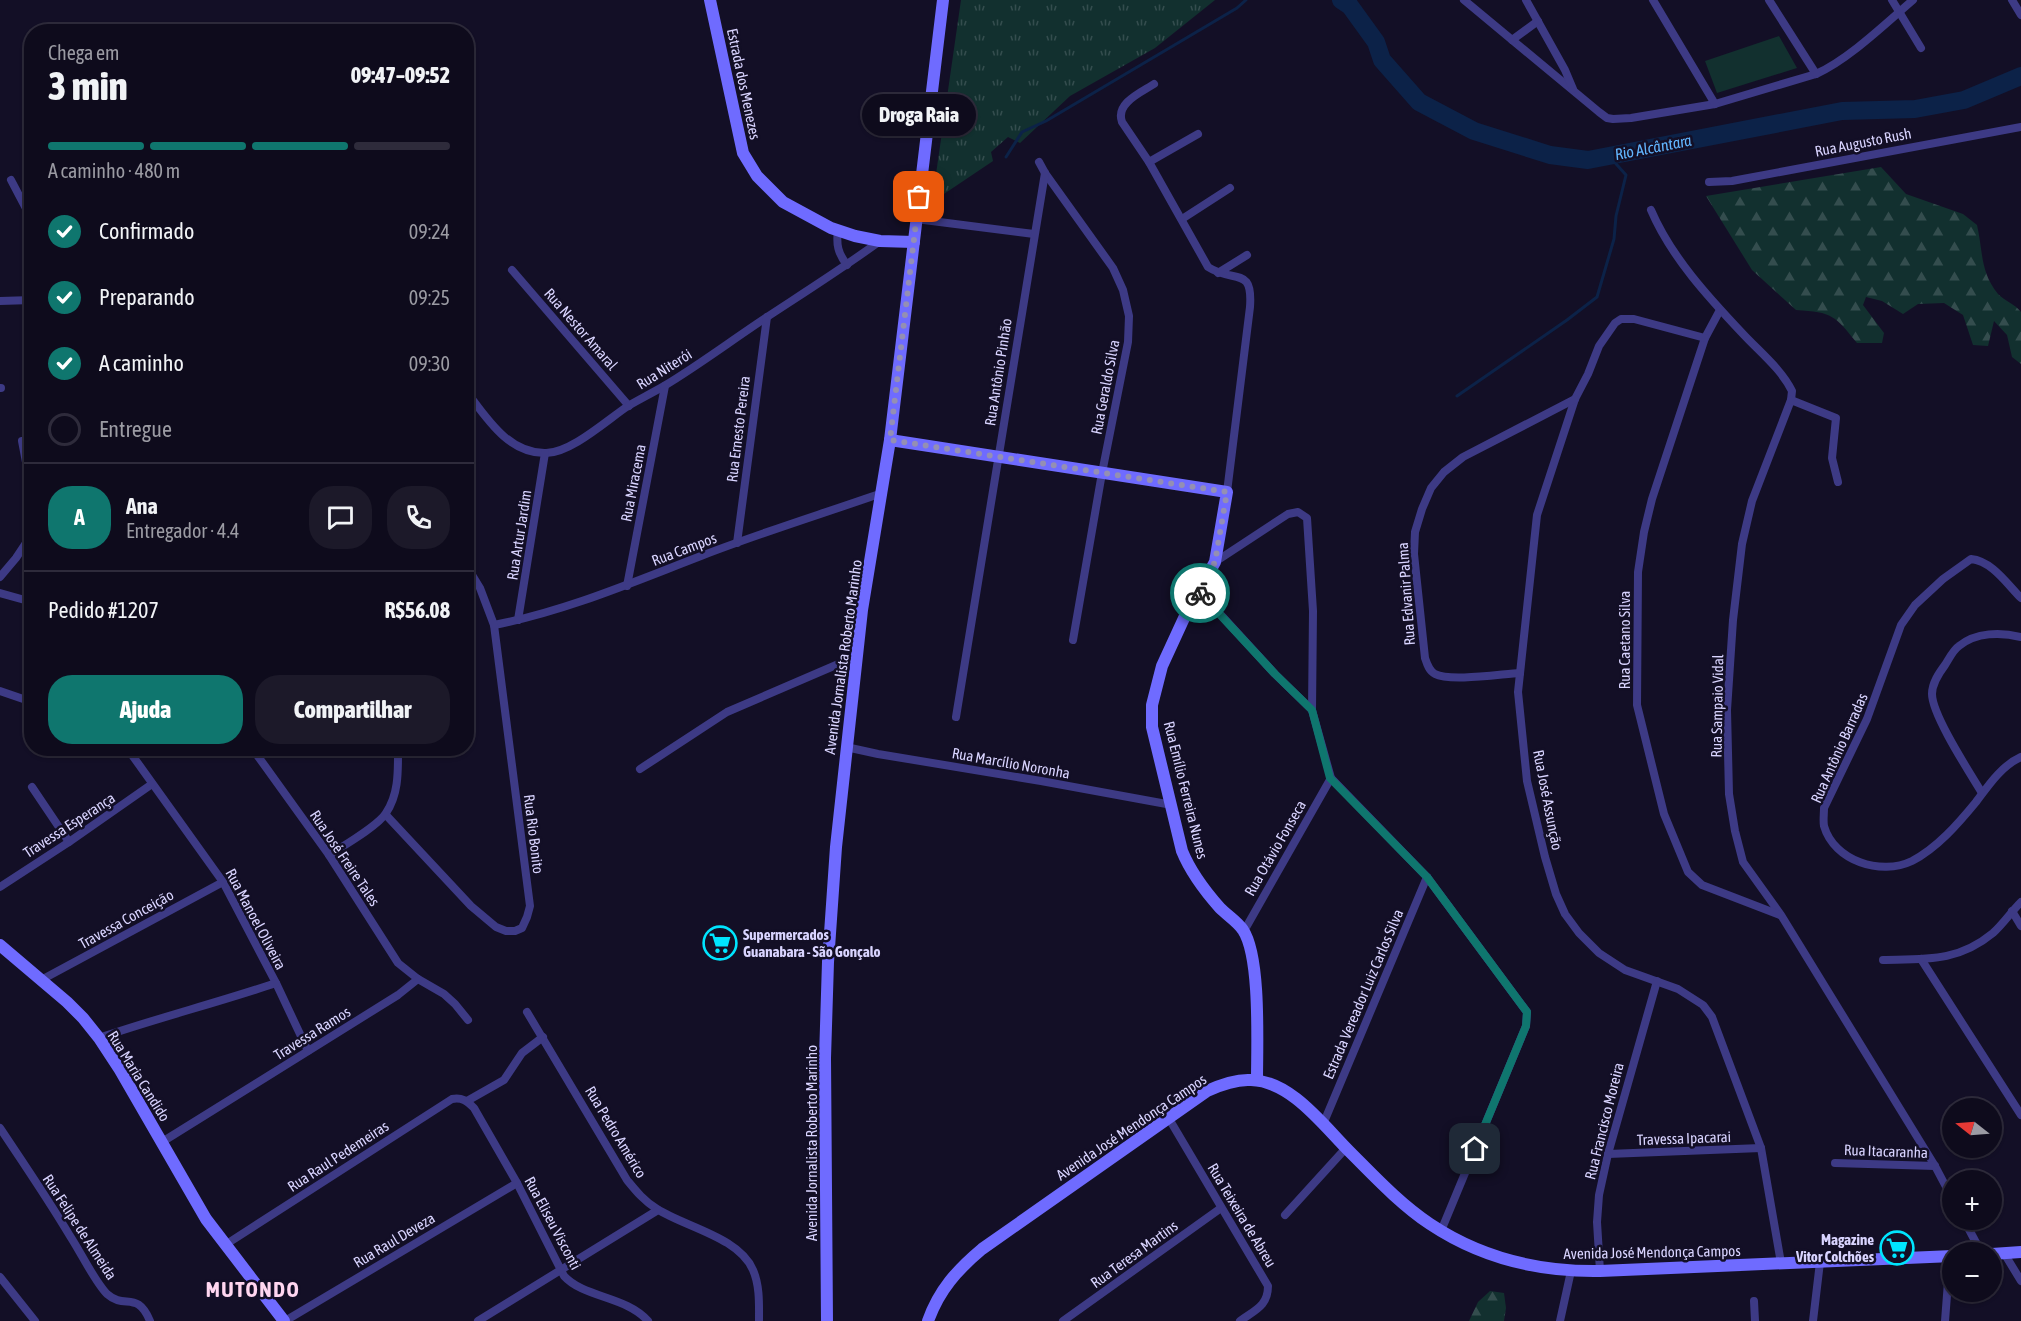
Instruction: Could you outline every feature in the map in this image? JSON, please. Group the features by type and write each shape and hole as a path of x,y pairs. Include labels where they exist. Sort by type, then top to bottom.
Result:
{"main road":[{"name":"Estrada dos Menezes","path":"711,0 743,153 757,176 783,202 838,230 880,241 914,242"},
{"name":"Avenida Jornalista Roberto Marinho","path":"827,1321 826,1023 831,908 857,656 890,440 943,0"},
{"path":"890,440 1227,492"},
{"name":"Rua Emílio Ferreira Nunes","path":"1227,492 1215,562 1185,616 1162,666 1152,705 1152,727 1182,851 1190,870 1202,887 1244,931 1252,960 1257,998 1257,1080"},
{"name":"Rua Maria Candido","path":"0,945 43,980 83,1018 99,1038 206,1219 285,1321"},
{"name":"Avenida José Mendonça Campos","path":"928,1321 945,1285 962,1266 982,1250 1207,1091 1231,1082 1257,1080 1286,1092 1324,1122 1346,1148 1413,1212 1441,1231 1478,1249 1522,1264 1570,1271 1600,1271 1942,1256"},
{"path":"2002,1254 2021,1252"}],"street":[{"path":"1464,0 1599,112 1607,118 1614,119 1715,104 1816,74 1846,55 1913,0"},
{"path":"1526,0 1565,70 1573,90"},
{"path":"1653,0 1715,104"},
{"path":"1769,0 1816,74"},
{"path":"1892,0 1921,48"},
{"path":"2012,0 2021,15"},
{"path":"1512,40 1538,21"},
{"path":"1154,84 1128,102 1120,113 1122,122 1149,162 1208,267 1218,273 1247,255"},
{"name":"Rua Augusto Rush","path":"1709,182 1732,181 2021,127"},
{"path":"1149,162 1198,134"},
{"name":"Rua Geraldo Silva","path":"1039,162 1113,268 1123,290 1129,315 1128,342 1073,640"},
{"name":"Rua Antônio Pinhão","path":"956,717 1045,173"},
{"path":"10,180 24,205"},
{"path":"1182,219 1230,188"},
{"path":"1651,210 1660,231 1674,253 1720,310 1783,377 1792,391 1791,400 1836,416 1832,458 1838,482"},
{"path":"916,219 1034,234"},
{"path":"838,230 838,252 847,266"},
{"name":"Rua Niterói","path":"545,453 558,451 575,442 629,406 665,386 847,266 880,241"},
{"name":"Rua Nestor Amaral","path":"512,270 629,406"},
{"name":"Rua Emílio Ferreira Nunes","path":"1218,273 1247,281 1251,292 1227,492"},
{"path":"0,301 24,300"},
{"name":"Rua Caetano Silva","path":"1720,310 1705,338 1652,499 1644,532 1638,572 1637,705 1664,814 1688,872 1702,885 1780,915"},
{"name":"Rua Ernesto Pereira","path":"737,543 767,317"},
{"name":"Rua José Assunção","path":"1705,338 1634,319 1621,319 1615,323 1599,346 1575,399 1536,515 1518,692 1527,781 1556,894 1565,914 1579,933 1599,953 1625,970 1678,989 1703,1005 1712,1017 1761,1148 1781,1263"},
{"name":"Rua Miracema","path":"627,586 665,386"},
{"name":"Rua Edvanir Palma","path":"1520,673 1455,677 1436,674 1430,670 1425,658 1414,554 1415,532 1431,488 1456,462 1575,399"},
{"name":"Rua Sampaio Vidal","path":"1791,400 1752,501 1742,544 1733,620 1727,710 1729,794 1735,831 1743,862 1780,915 1942,1179"},
{"path":"474,401 508,441 522,448 545,453"},
{"path":"22,441 24,452"},
{"name":"Rua Artur Jardim","path":"518,620 545,453"},
{"name":"Rua Campos","path":"494,625 518,620 627,586 737,543 882,493"},
{"path":"1215,562 1288,514 1298,512 1307,518 1313,612 1312,710 1330,778 1427,877 1527,1012 1526,1026 1441,1231"},
{"path":"0,577 24,547"},
{"name":"Rua Antônio Barradas","path":"2021,598 1989,565 1980,560 1971,559 1943,579 1916,605 1901,625 1868,719 1824,808 1824,824 1830,839 1844,855 1862,863 1882,867 1911,861 1942,840 1959,823 2000,772 2021,757"},
{"name":"Rua Rio Bonito","path":"386,815 471,906 496,927 507,931 522,928 530,906 494,625 474,578"},
{"path":"1199,591 1275,674 1312,710"},
{"path":"0,593 24,600"},
{"path":"1982,793 1935,707 1932,694 1936,677 1959,646 1990,633 2007,633 2021,637"},
{"path":"640,769 727,712 857,656"},
{"path":"0,691 24,699"},
{"name":"Rua Marcílio Noronha","path":"846,747 1172,806"},
{"name":"Rua Manoel Oliveira","path":"133,756 223,882 276,983 308,1051"},
{"name":"Rua José Freire Tales","path":"258,756 329,855 392,955 398,963 418,979"},
{"path":"329,855 386,815 395,795 398,756"},
{"name":"Rua Otávio Fonseca","path":"1244,931 1330,778"},
{"name":"Travessa Esperança","path":"0,887 152,784"},
{"path":"32,788 69,842"},
{"name":"Estrada Vereador Luiz Carlos Silva","path":"1324,1122 1427,877"},
{"name":"Travessa Conceição","path":"43,980 223,882"},
{"path":"1883,960 1954,956 1975,947 1995,931 2021,902"},
{"path":"2012,911 2021,926"},
{"path":"1921,959 2021,1115"},
{"path":"418,979 444,994 468,1020"},
{"name":"Travessa Ramos","path":"162,1142 398,995 418,979"},
{"name":"Rua Francisco Moreira","path":"1600,1271 1599,1195 1608,1154 1657,981"},
{"path":"99,1038 176,1012 276,983"},
{"name":"Rua Pedro Américo","path":"527,1012 627,1180 641,1197 658,1210 725,1242 744,1256 753,1269 758,1286 759,1321"},
{"name":"Rua Raul Pedemeiras","path":"225,1245 452,1099 459,1098 467,1101 504,1080 522,1053 543,1037"},
{"name":"Rua Eliseu Visconti","path":"467,1101 474,1108 517,1183 561,1270 569,1281 634,1308 648,1321"},
{"name":"Rua Teixeira de Abreu","path":"1168,1117 1268,1286 1268,1295 1264,1304 1240,1321"},
{"name":"Rua Felipe de Almeida","path":"0,1128 4,1142 103,1288 115,1298 139,1303 145,1309 150,1321"},
{"path":"1285,1215 1346,1148"},
{"name":"Travessa Ipacarai","path":"1608,1154 1761,1148"},
{"name":"Rua Itacaranha","path":"1835,1163 1935,1166"},
{"name":"Rua Raul Deveza","path":"285,1321 517,1183"},
{"name":"Rua Teresa Martins","path":"1063,1321 1221,1208"},
{"path":"478,1321 658,1210"},
{"path":"2002,1259 2021,1281"},
{"path":"1814,1321 1820,1262"},
{"path":"1560,1321 1570,1271"},
{"path":"0,1277 35,1321"},
{"path":"1754,1301 1755,1321"},
{"path":"1945,1321 1947,1302"}],"green space":[{"path":"961,0 1215,0 1155,48 1070,96 1020,143 1008,137 991,152 993,161 932,202"},
{"path":"1779,36 1797,68 1717,93 1705,61"},
{"path":"1881,167 1906,194 1963,214 1977,225 1983,261 1992,286 1998,294 2021,312 2021,364 2012,357 2007,335 1994,321 1988,346 1973,345 1963,315 1944,303 1918,304 1903,314 1882,301 1866,297 1863,305 1884,333 1882,343 1857,343 1832,317 1818,312 1796,310 1752,270 1706,196"},
{"path":"1490,1291 1504,1293 1506,1308 1504,1321 1469,1321 1478,1302"}],"waterway":[{"path":"1006,157 1022,132 1046,121 1237,8 1246,0"},
{"name":"Rio Alcântara","path":"1341,0 1350,6 1376,42 1382,60 1419,102 1474,131 1550,155 1588,160 1842,111 1915,109 1964,100 2021,76"},
{"path":"1457,396 1597,297 1614,239 1616,216 1626,175 1609,156"}],"way so far":[{"path":"919,197 890,440 1227,492 1215,562 1200,593"}],"place":[{"name":"Droga Raia","path":"919,197"},
{"name":"Supermercados Guanabara - São Gonçalo","path":"720,943"},
{"name":"Magazine Vitor Colchões","path":"1897,1248"}],"district":[{"name":"MUTONDO","path":"253,1289"}],"route":[{"path":"1200,593 1275,674 1312,710 1328,763 1330,778 1427,877 1524,1005 1528,1019 1526,1026 1475,1149"}]}
